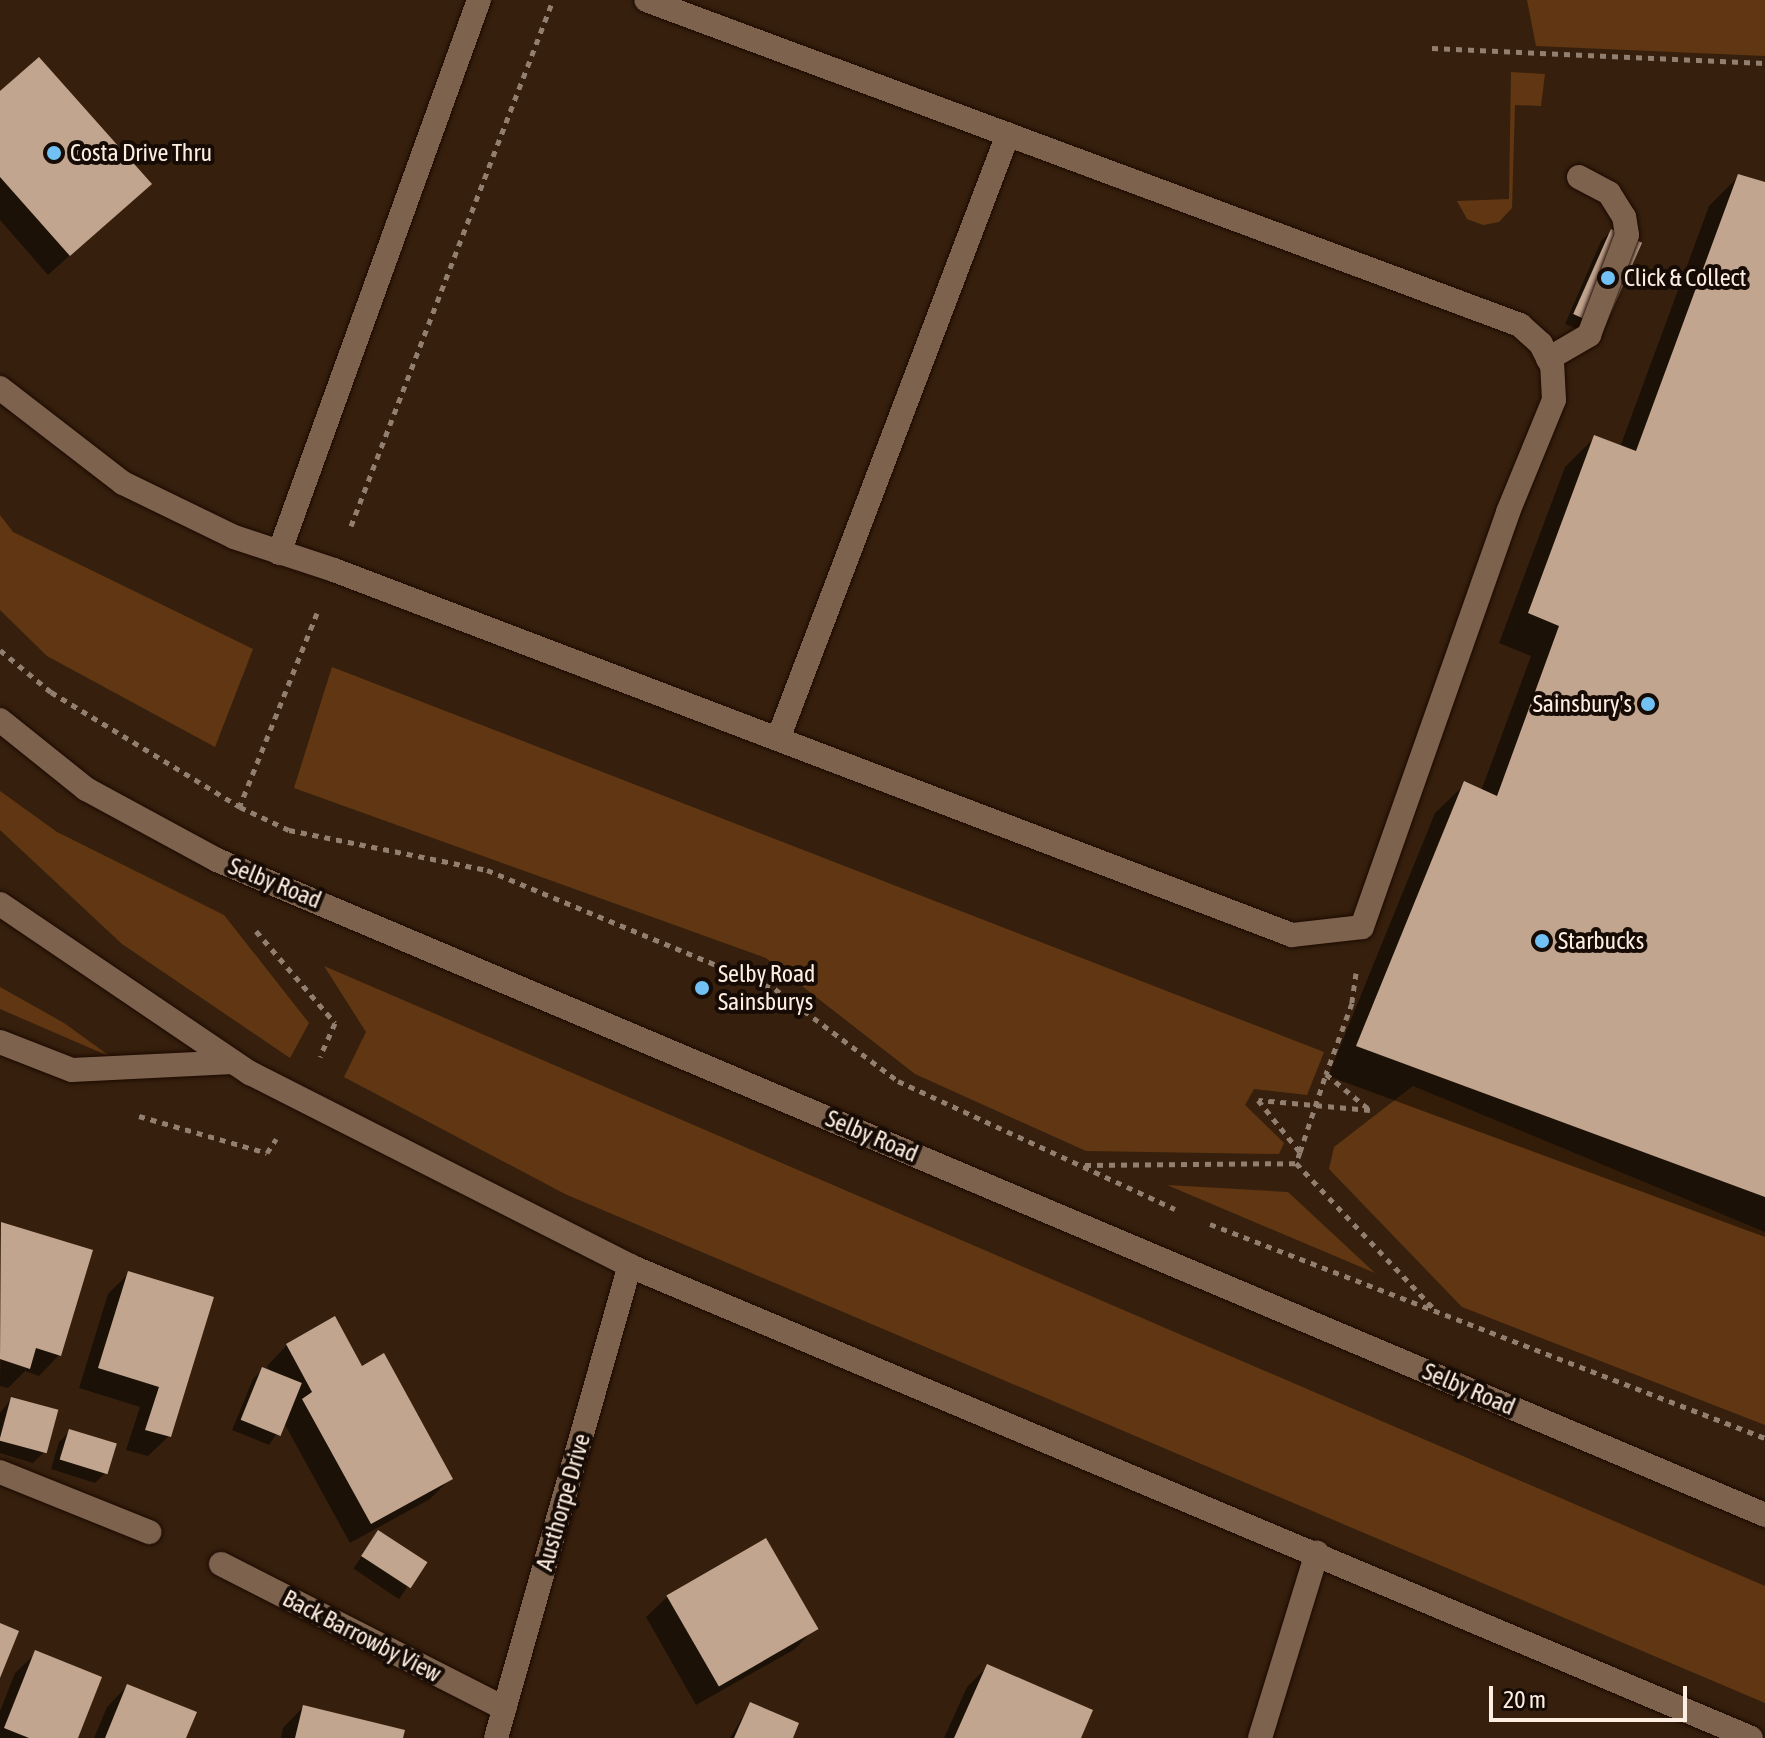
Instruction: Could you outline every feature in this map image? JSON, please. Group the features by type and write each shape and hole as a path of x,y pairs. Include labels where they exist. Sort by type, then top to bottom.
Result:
{"main road":[{"path":"279,553 479,0"},
{"path":"0,388 123,483 234,537 334,570 1292,935 1362,927 1508,512 1554,400 1548,359 1520,325 646,0"},
{"path":"778,739 1008,134"},
{"path":"1548,359 1589,335 1627,235 1624,217 1609,193 1579,177"},
{"name":"Selby Road","path":"0,720 86,789 217,860 1765,1515"},
{"path":"0,904 233,1062 301,1100 630,1266 1751,1738"},
{"path":"0,1042 72,1070 233,1062"},
{"name":"Austhorpe Drive","path":"496,1738 630,1266"},
{"path":"0,1472 149,1532"},
{"path":"1260,1738 1317,1553"},
{"name":"Back Barrowby View","path":"221,1564 504,1708"}],"path":[{"path":"217,860 334,570 553,0"},
{"path":"1432,48 1765,63"},
{"path":"0,650 51,692 240,807 289,830 487,870 775,989 898,1081 1189,1216"},
{"path":"1296,1163 1352,1003 1362,927"},
{"path":"131,1114 267,1153 301,1100 335,1023 253,928"},
{"path":"1300,1152 1258,1100 1314,1108 1370,1110 1326,1074"},
{"path":"1081,1165 1296,1163 1436,1312"},
{"path":"1204,1222 1765,1438"}],"shaded area":[{"path":"1527,0 1765,0 1765,56 1536,46"},
{"path":"1511,72 1545,74 1541,106 1515,105 1512,208 1499,222 1483,225 1467,219 1457,201 1509,199"},
{"path":"0,515 13,532 253,649 215,747 47,656 0,610"},
{"path":"332,667 1324,1052 1307,1095 1254,1089 1245,1105 1284,1143 1279,1154 1086,1151 915,1074 766,958 294,788"},
{"path":"0,791 57,832 224,915 309,1023 290,1058 122,944 0,830"},
{"path":"324,966 1765,1586 1765,1703 565,1194 344,1077 366,1032"},
{"path":"0,987 64,1023 111,1057 0,1009"},
{"path":"1413,1086 1765,1232 1765,1425 1462,1307 1329,1169 1334,1147"},
{"path":"1167,1185 1288,1192 1375,1273"}],"building":[{"path":"39,57 152,184 70,256 0,177 0,91"},
{"name":"Sainsbury's","path":"1738,174 1765,182 1765,1197 1356,1046 1464,781 1497,796 1559,626 1528,613 1594,435 1636,451"},
{"name":"Click & Collect","path":"1611,229 1642,243 1604,328 1573,314"},
{"path":"1,1222 93,1250 61,1356 36,1348 30,1369 0,1359"},
{"path":"128,1271 214,1297 171,1437 145,1430 159,1387 98,1368"},
{"path":"335,1316 362,1366 384,1353 453,1479 371,1524 302,1399 312,1392 286,1344"},
{"path":"262,1367 302,1383 281,1436 241,1420"},
{"path":"11,1397 58,1410 47,1453 0,1441"},
{"path":"69,1429 117,1444 107,1474 60,1460"},
{"path":"378,1530 427,1562 411,1588 361,1556"},
{"path":"766,1538 819,1629 719,1686 666,1596"},
{"path":"0,1623 19,1631 0,1678"},
{"path":"35,1650 102,1677 78,1738 29,1738 4,1728"},
{"path":"987,1664 1093,1710 1081,1738 954,1738"},
{"path":"127,1684 197,1712 186,1738 105,1738"},
{"path":"750,1702 799,1723 793,1738 734,1738"},
{"path":"303,1705 405,1730 403,1738 295,1738"}],"place":[{"name":"Costa Drive Thru","path":"54,153"},
{"name":"Click & Collect","path":"1608,278"},
{"name":"Sainsbury's","path":"1648,704"},
{"name":"Starbucks","path":"1542,941"},
{"name":"Selby Road Sainsburys","path":"702,988"}]}
